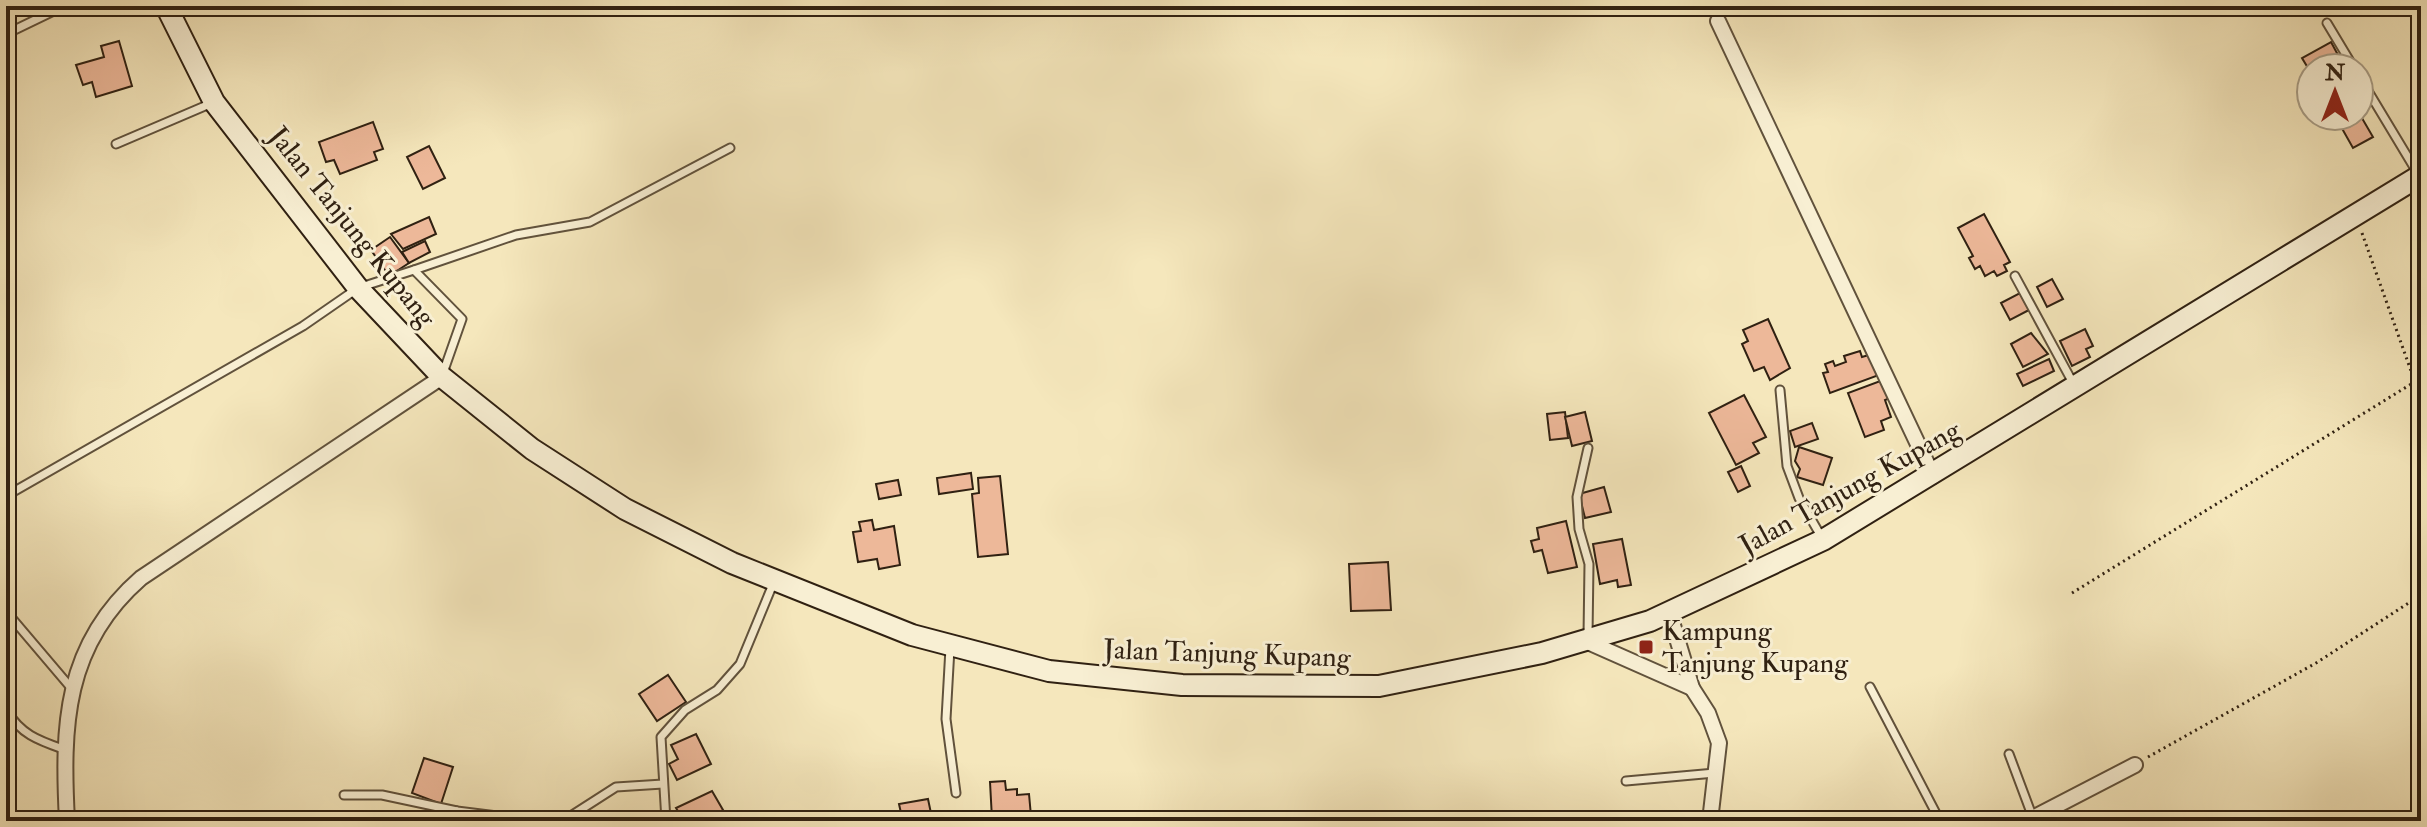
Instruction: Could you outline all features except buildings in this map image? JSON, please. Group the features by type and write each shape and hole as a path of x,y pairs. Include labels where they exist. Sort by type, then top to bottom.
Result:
{"main road":[{"name":"Jalan Tanjung Kupang","path":"166,6 214,102 358,288 442,377 532,449 625,509 774,582 899,631 1049,671 1182,685 1379,686 1451,674 1588,642 1669,612 1823,540 2076,389 2420,176"}],"street":[{"path":"1718,21 1933,476"},
{"path":"67,821 63,749 73,691 91,635 114,601 141,578 442,377"},
{"path":"1669,612 1692,688 1708,713 1719,743 1710,821"},
{"path":"1588,642 1692,688"},
{"path":"2030,819 2135,765"}],"lane":[{"path":"6,34 64,6"},
{"path":"2327,23 2344,52"},
{"path":"116,144 214,102"},
{"path":"2375,102 2420,176"},
{"path":"6,496 303,326 358,288 516,235 590,222 730,148"},
{"path":"414,270 462,319 442,377"},
{"path":"2015,276 2076,389"},
{"path":"1780,390 1787,466 1799,498 1823,540"},
{"path":"1588,448 1582,460 1577,497 1579,529 1589,564 1588,642"},
{"path":"666,821 661,737 685,710 717,690 740,664 774,582"},
{"path":"10,616 73,691"},
{"path":"950,646 946,719 956,793"},
{"path":"1870,687 1940,821"},
{"path":"6,710 17,727 32,739 63,749"},
{"path":"2009,754 2030,819"},
{"path":"1626,781 1717,772"},
{"path":"563,821 616,787 663,784"},
{"path":"344,795 382,795 457,811 537,821"},
{"path":"449,821 457,811"}],"path":[{"path":"2356,217 2421,399"},
{"path":"2072,593 2421,378"},
{"path":"2135,765 2316,663 2421,595"}],"place":[{"name":"Kampung Tanjung Kupang","path":"1646,647"}]}
